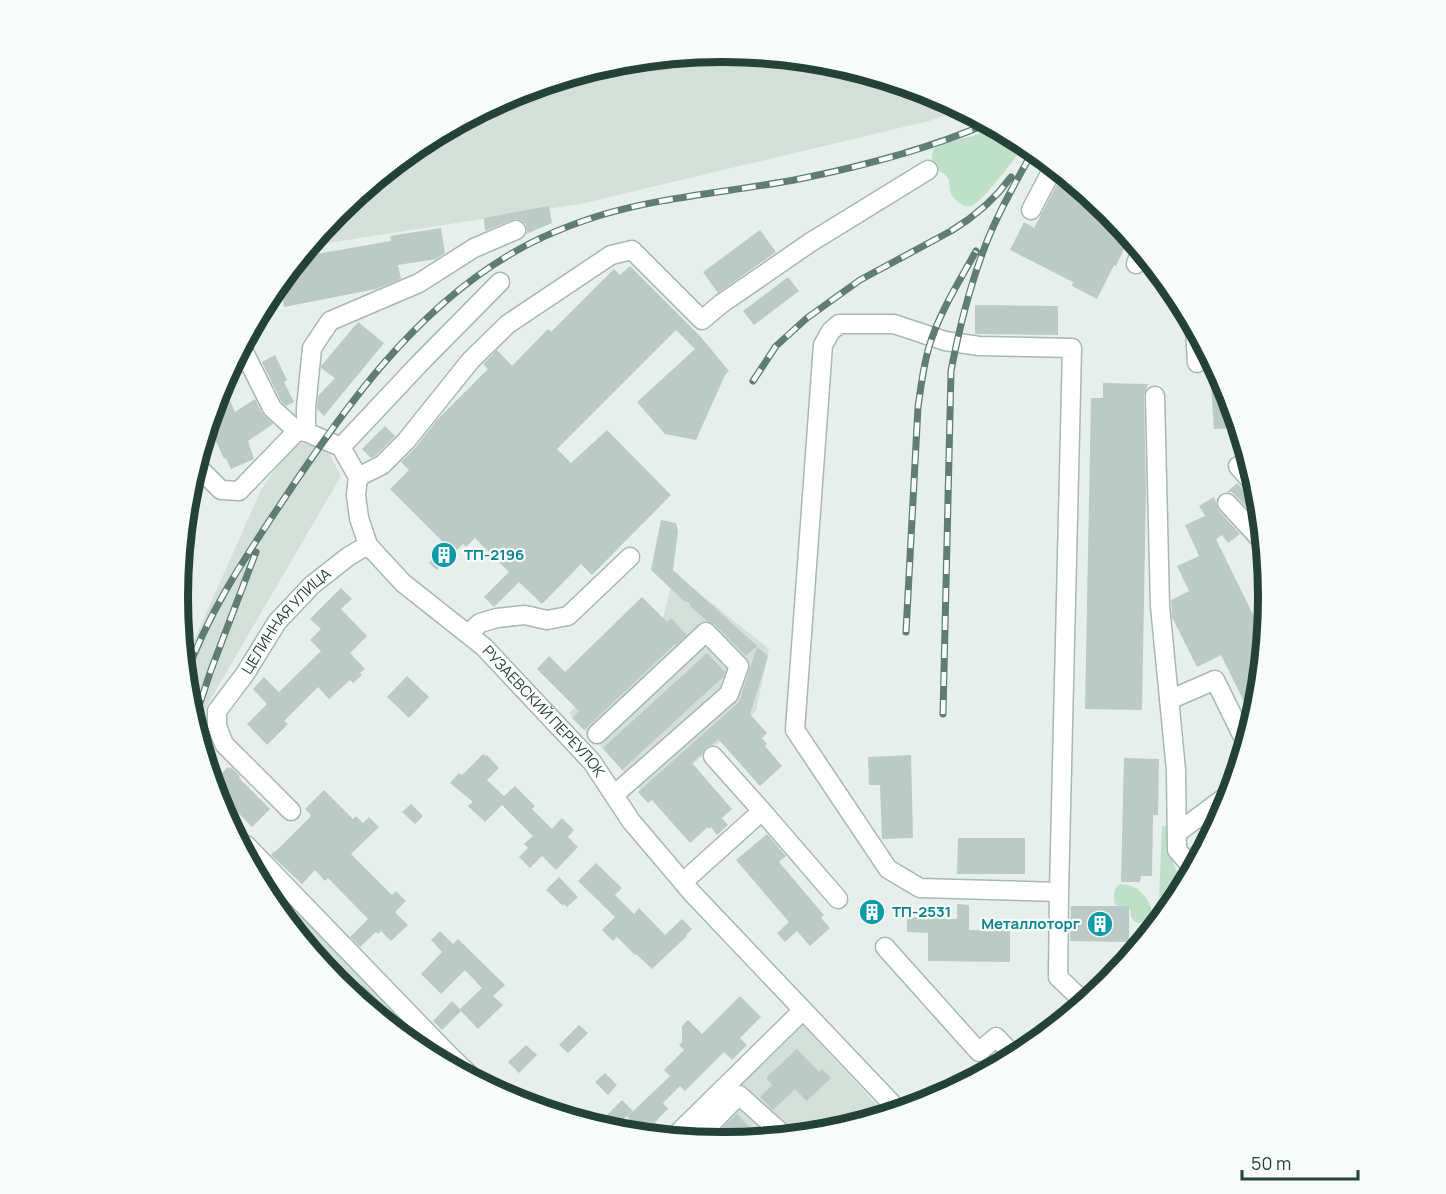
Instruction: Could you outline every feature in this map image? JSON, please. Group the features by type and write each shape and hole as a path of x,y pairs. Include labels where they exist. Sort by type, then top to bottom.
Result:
{"street":[{"path":"246,355 272,408 301,431 341,447 358,477 382,465 406,441 471,360 508,324 611,255 632,250 702,320 721,304 811,242 928,170"},
{"path":"1030,210 1050,173"},
{"path":"203,472 220,490 239,491 301,431 306,408 312,348 330,321 419,283 474,248 516,231"},
{"path":"341,447 500,282"},
{"path":"1059,892 920,888 888,869 795,730 823,345 831,331 839,324 894,324 945,341 979,346 1072,348 1058,977 1079,997"},
{"path":"1196,347 1197,363"},
{"path":"1155,396 1160,606 1176,770 1177,850 1188,862"},
{"path":"1238,466 1243,472"},
{"name":"РУЗАЕВСКИЙ ПЕРЕУЛОК","path":"358,477 356,495 359,518 368,545 403,583 484,647 592,762 631,821 683,882 893,1105"},
{"path":"1227,503 1254,533"},
{"name":"ЦЕЛИННАЯ УЛИЦА","path":"291,811 224,744 217,726 217,711 245,674 277,622 312,585 349,556 368,545"},
{"path":"468,634 480,623 497,618 525,615 548,620 568,616 630,557"},
{"path":"597,734 706,632 739,666 729,694 614,795"},
{"path":"1169,700 1215,680 1241,732"},
{"path":"713,756 838,899"},
{"path":"1177,833 1218,803"},
{"path":"683,882 762,812"},
{"path":"252,851 456,1061"},
{"path":"885,946 979,1052 996,1037 1008,1050"},
{"path":"681,1130 803,1010"},
{"path":"704,1131 740,1095 778,1129"}],"shaded area":[{"path":"688,63 758,63 793,66 862,80 928,102 952,113 929,121 580,204 320,244 370,194 397,172 455,133 518,102 584,80 619,72"},
{"path":"294,442 326,447 341,476 202,717 190,649 261,490"},
{"path":"674,573 769,649 756,711 650,800 569,713 662,623"},
{"path":"269,881 421,1039 370,1000 344,976 298,923"},
{"path":"800,1022 880,1109 793,1128 758,1131 692,1131"}],"green space":[{"path":"985,130 1020,151 983,197 971,206 964,206 951,194 948,178 935,169 932,158 937,146"},
{"path":"1162,826 1171,826 1173,861 1180,876 1174,886 1159,898"},
{"path":"1120,884 1134,887 1143,894 1150,904 1149,918 1140,923 1135,922 1131,917 1130,909 1115,905 1114,893"}],"building":[{"path":"1059,180 1102,218 1126,244 1097,299 1072,286 1073,282 1010,250 1024,222 1034,228"},
{"path":"549,206 552,223 526,234 526,225 517,219 485,231 484,218"},
{"path":"441,228 445,253 436,259 398,265 401,279 376,289 284,307 282,294 311,255 391,241 390,236"},
{"path":"760,230 776,252 718,293 703,272"},
{"path":"630,266 700,336 729,371 725,375 696,440 665,434 637,402 695,349 676,330 557,449 571,463 607,430 671,495 592,575 581,564 542,604 519,582 494,607 484,597 509,572 475,538 466,547 463,544 437,570 429,563 446,545 390,489 409,470 401,462 438,419 488,369 483,364 497,350 512,366 548,329 551,332 614,269 620,275"},
{"path":"788,277 799,291 754,325 743,311"},
{"path":"975,305 1058,306 1058,335 975,334"},
{"path":"358,322 384,343 324,416 317,409 318,396 335,378 321,366"},
{"path":"275,355 294,402 286,406 281,401 262,362"},
{"path":"1210,376 1231,428 1214,429"},
{"path":"1103,383 1148,384 1144,396 1146,493 1142,710 1085,709 1091,398 1103,398"},
{"path":"227,394 235,412 255,399 262,413 273,424 248,441 254,459 231,469 226,458 224,459 213,435"},
{"path":"385,426 395,436 371,458 362,449"},
{"path":"1237,483 1248,495 1252,513 1235,495 1227,492"},
{"path":"1214,497 1219,511 1240,534 1228,543 1222,535 1216,539 1257,623 1254,667 1247,707 1221,655 1197,667 1172,617 1171,600 1189,591 1177,566 1199,556 1185,525 1205,516 1199,506"},
{"path":"661,520 676,523 678,531 673,570 757,646 746,656 714,624 707,621 690,606 690,603 684,601 651,570"},
{"path":"341,588 352,599 341,609 367,636 350,653 365,669 353,683 350,680 329,699 318,687 284,721 288,724 267,745 247,724 267,704 253,689 264,677 279,692 321,651 310,640 321,629 310,619"},
{"path":"642,597 667,622 671,618 687,635 584,730 572,718 579,711 537,669 549,656 565,672"},
{"path":"757,647 768,656 750,714 767,733 762,738 767,744 765,746 782,766 760,786 718,739 706,747 692,763 732,809 722,818 728,825 717,835 711,827 709,829 708,827 690,843 652,800 648,803 638,792 739,702"},
{"path":"707,653 725,672 723,677 622,770 603,748"},
{"path":"407,676 429,697 409,718 387,697"},
{"path":"483,754 487,755 499,768 487,780 504,796 515,786 535,806 532,809 552,829 562,818 574,830 568,837 578,847 556,870 542,856 530,868 519,857 528,848 524,844 533,836 502,805 485,822 468,806 473,802 450,783 459,773 462,775"},
{"path":"911,755 913,838 882,839 880,785 869,785 868,757"},
{"path":"1124,758 1159,759 1158,815 1153,815 1152,876 1141,876 1140,882 1121,882"},
{"path":"228,767 230,769 231,767 270,809 252,827 228,803 219,776"},
{"path":"324,790 353,819 356,816 363,823 369,817 379,827 351,854 392,895 396,891 406,901 395,912 408,925 391,941 381,931 378,934 376,932 360,947 350,937 368,919 328,878 325,881 315,870 302,884 271,855 310,817 311,815 305,809"},
{"path":"411,804 423,816 415,824 402,812"},
{"path":"767,834 786,856 779,862 824,915 821,918 830,928 810,946 797,931 785,942 777,933 789,922 736,860"},
{"path":"958,838 1025,838 1025,874 957,874"},
{"path":"1201,839 1194,852 1190,848"},
{"path":"596,863 622,888 615,895 634,914 639,908 665,935 682,919 692,929 652,969 617,937 613,941 602,930 615,917 578,881"},
{"path":"559,877 578,897 567,907 546,890"},
{"name":"ТП-2531","path":"870,898 885,915 873,926 858,908"},
{"path":"957,904 969,905 969,930 1010,931 1010,962 928,961 928,933 907,932 907,917 957,919"},
{"name":"Металлоторг","path":"1071,906 1129,906 1129,942 1070,941"},
{"path":"440,931 453,944 458,939 505,985 493,996 503,1005 478,1029 461,1011 442,1030 433,1021 452,1001 460,1009 482,988 465,970 441,994 421,974 442,952 431,940"},
{"path":"363,985 407,1029 370,1000 358,989"},
{"path":"740,996 761,1017 740,1038 747,1045 732,1060 724,1052 685,1091 680,1086 663,1103 668,1109 655,1122 662,1129 634,1125 627,1117 670,1076 664,1070 684,1050 679,1045 682,1042 682,1026 688,1020 702,1034"},
{"path":"579,1025 588,1033 568,1053 559,1045"},
{"path":"526,1045 537,1055 519,1073 508,1062"},
{"path":"797,1049 819,1072 822,1069 831,1078 807,1101 795,1089 773,1110 760,1097 772,1085 766,1078"},
{"path":"605,1073 617,1085 608,1095 595,1082"},
{"path":"622,1100 633,1111 620,1122 610,1120 606,1116"},
{"path":"737,1114 754,1131 722,1132 720,1130"}],"railway":[{"path":"192,661 215,610 239,567 304,469 356,397 413,331 479,275 536,240 598,216 648,204 774,184 848,168 919,149 979,127"},
{"path":"943,714 951,371 965,309 984,249 1029,158"},
{"path":"753,381 776,346 807,318 860,280 969,219 986,205 1011,177"},
{"path":"906,632 918,407 924,370 938,322 976,251"},
{"path":"199,706 256,552"}],"place":[{"name":"ТП-2196","path":"444,555"},
{"name":"ТП-2531","path":"872,912"},
{"name":"Металлоторг","path":"1100,924"}]}
